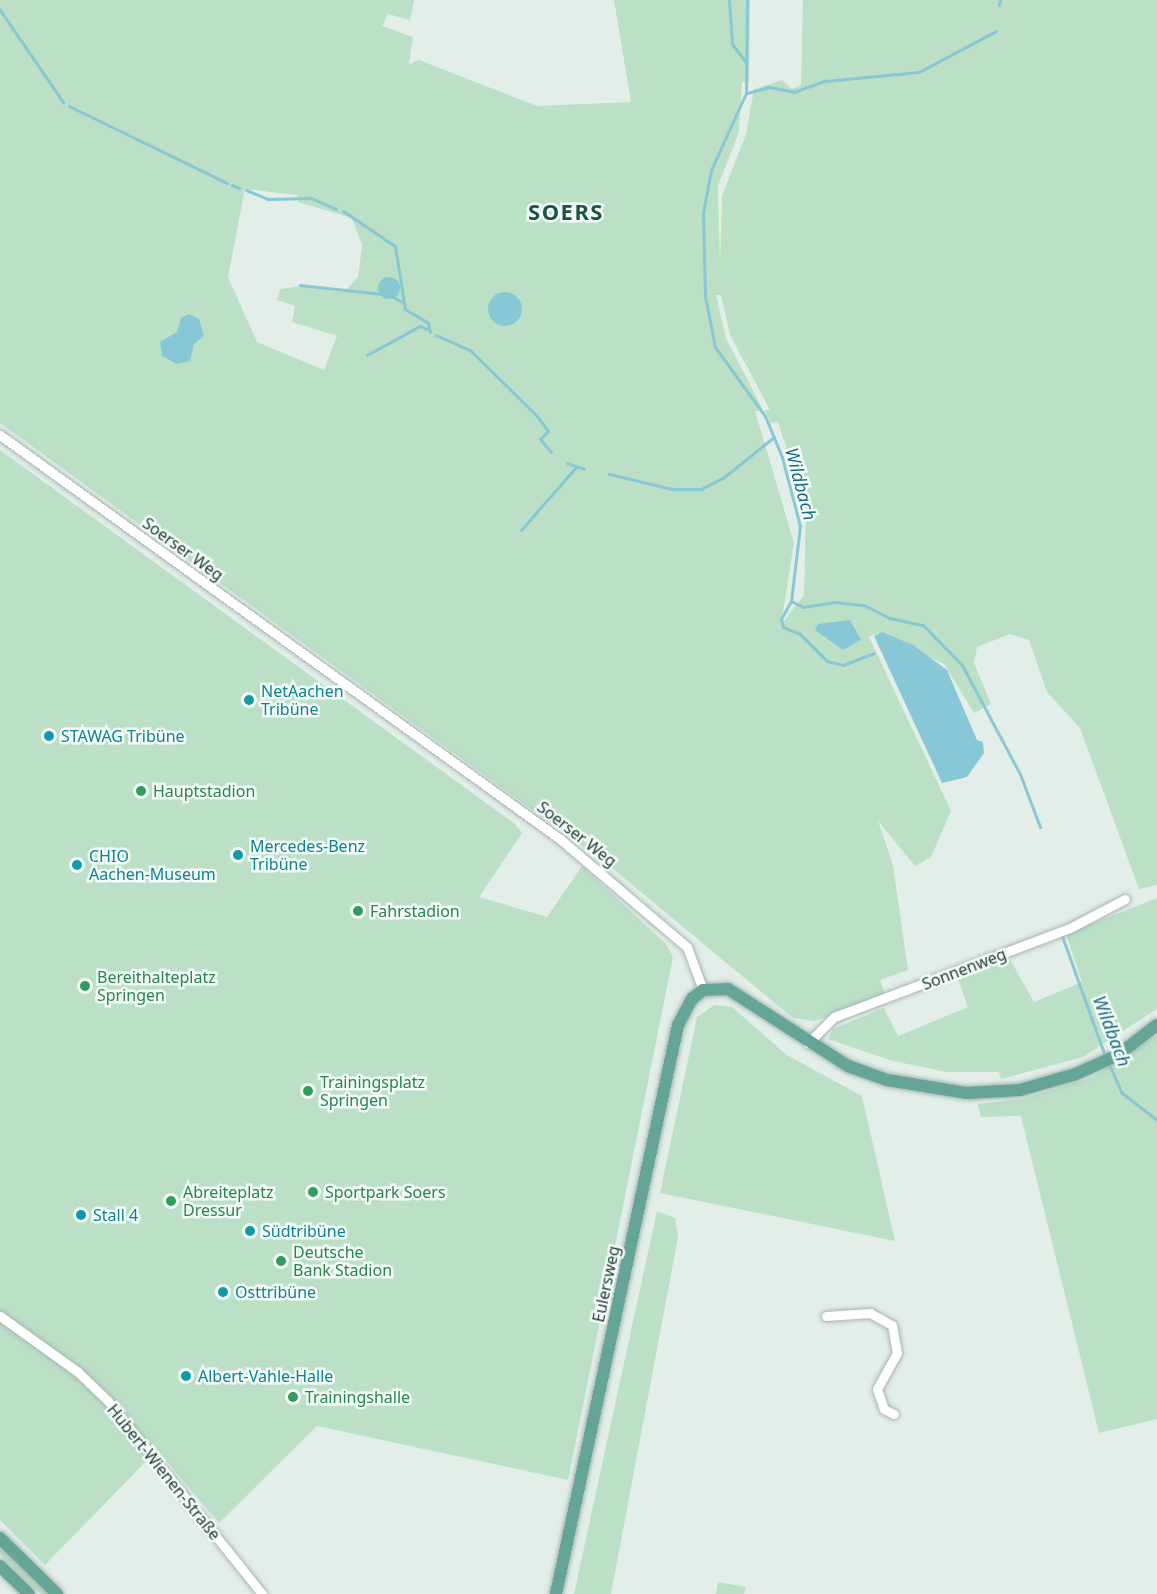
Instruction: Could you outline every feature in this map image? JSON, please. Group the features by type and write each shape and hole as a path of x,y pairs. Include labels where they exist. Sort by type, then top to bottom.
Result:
{"main road":[{"path":"703,990 739,993 808,1043 887,1080 966,1094 1036,1086 1105,1062 1118,1055 1157,1025"},
{"name":"Eulersweg","path":"556,1594 678,1025 703,990"},
{"path":"0,1538 57,1594"},
{"path":"0,1566 29,1594"}],"street":[{"name":"Soerser Weg","path":"0,435 560,839 687,947 703,990"},
{"name":"Sonnenweg","path":"808,1043 834,1017 1070,928 1125,900"},
{"path":"826,1316 870,1313 892,1325 897,1353 877,1389 884,1409 894,1414"},
{"name":"Hubert-Wienen-Straße","path":"0,1316 78,1372 108,1401 262,1594"}],"green space":[{"path":"0,0 414,0 410,20 388,14 382,26 413,37 409,64 419,60 537,106 631,102 614,0 750,0 749,81 742,82 739,132 718,186 720,265 722,196 746,134 754,89 782,80 792,89 801,85 803,0 1157,0 1157,885 1139,889 1080,728 1047,692 1029,640 1010,634 977,647 974,663 991,704 974,713 944,664 878,633 869,637 951,811 931,857 915,866 878,821 893,865 908,970 880,980 885,994 815,1021 793,1018 607,864 0,423","holes":["245,189 297,195 298,202 352,218 362,245 358,277 344,292 301,286 280,289 277,300 295,306 292,322 337,336 324,370 257,342 228,277","716,295 721,295 730,335 770,410 763,410 726,338","764,410 771,423 778,422 806,509 804,595 781,625 794,543 755,411"]},
{"name":"Sportpark Soers","path":"0,450 515,824 522,833 479,897 547,917 582,866 666,944 673,957 568,1480 317,1426 219,1523 157,1450 45,1565 0,1520"},
{"path":"1157,898 1157,1009 1083,1057 1001,1079 999,1072 947,1072 893,1061 828,1039 833,1029 884,1008 898,1036 968,1007 957,977 1009,958 1034,1002 1082,982 1066,934"},
{"path":"714,1005 732,1007 787,1055 862,1096 895,1241 660,1193 697,1017"},
{"path":"1157,1035 1157,1419 1099,1433 1021,1116 981,1117 978,1104 1023,1099 1093,1077"},
{"path":"657,1211 675,1218 678,1237 611,1594 574,1594"},
{"path":"0,1547 49,1594 40,1594 0,1555"},
{"path":"718,1582 746,1587 744,1594 716,1594"}],"water":[{"path":"389,277 397,280 400,288 397,296 389,299 381,296 378,288 381,280"},
{"path":"505,292 517,297 522,309 517,321 505,326 493,321 488,309 493,297"},
{"path":"189,314 199,319 204,336 194,344 190,361 177,364 162,356 160,342 177,332 181,318"},
{"path":"850,620 861,640 843,650 815,630 818,624"},
{"path":"882,632 913,645 947,670 977,740 983,742 984,753 967,777 942,783 874,636"}],"waterway":[{"name":"Wildbach","path":"729,0 732,44 745,61"},
{"name":"Wildbach","path":"747,0 746,93 711,170 703,213 705,296 715,347 765,416 782,457 800,526 791,601 803,607 834,602 864,605 889,618 923,625 962,665 1020,774 1040,827"},
{"path":"999,5 1000,0"},
{"path":"0,10 63,102"},
{"path":"747,93 769,87 794,92 825,81 919,72 996,31"},
{"path":"69,106 227,183"},
{"path":"232,185 239,188"},
{"path":"246,190 268,199 311,198 336,209"},
{"path":"343,211 395,246 405,309 428,323 430,332"},
{"path":"300,285 382,294"},
{"path":"393,297 404,303"},
{"path":"367,355 420,326 427,329"},
{"path":"436,335 470,350 536,415 548,431 540,439 551,452"},
{"path":"609,474 672,489 701,489 723,478 774,437"},
{"path":"567,463 584,469"},
{"path":"521,530 576,467"},
{"path":"791,601 781,619 783,627 800,634 827,661 843,665 874,653"},
{"name":"Wildbach","path":"1062,936 1105,1056"},
{"name":"Wildbach","path":"1108,1062 1122,1093 1157,1120"}],"place":[{"name":"NetAachen Tribüne","path":"249,700"},
{"name":"STAWAG Tribüne","path":"49,736"},
{"name":"Hauptstadion","path":"141,791"},
{"name":"Mercedes-Benz Tribüne","path":"238,855"},
{"name":"CHIO Aachen-Museum","path":"77,865"},
{"name":"Fahrstadion","path":"358,911"},
{"name":"Bereithalteplatz Springen","path":"85,986"},
{"name":"Trainingsplatz Springen","path":"308,1091"},
{"name":"Sportpark Soers","path":"313,1192"},
{"name":"Abreiteplatz Dressur","path":"171,1201"},
{"name":"Stall 4","path":"81,1215"},
{"name":"Südtribüne","path":"250,1231"},
{"name":"Deutsche Bank Stadion","path":"281,1261"},
{"name":"Osttribüne","path":"223,1292"},
{"name":"Albert-Vahle-Halle","path":"186,1376"},
{"name":"Trainingshalle","path":"293,1397"}],"district":[{"name":"SOERS","path":"566,212"}]}
